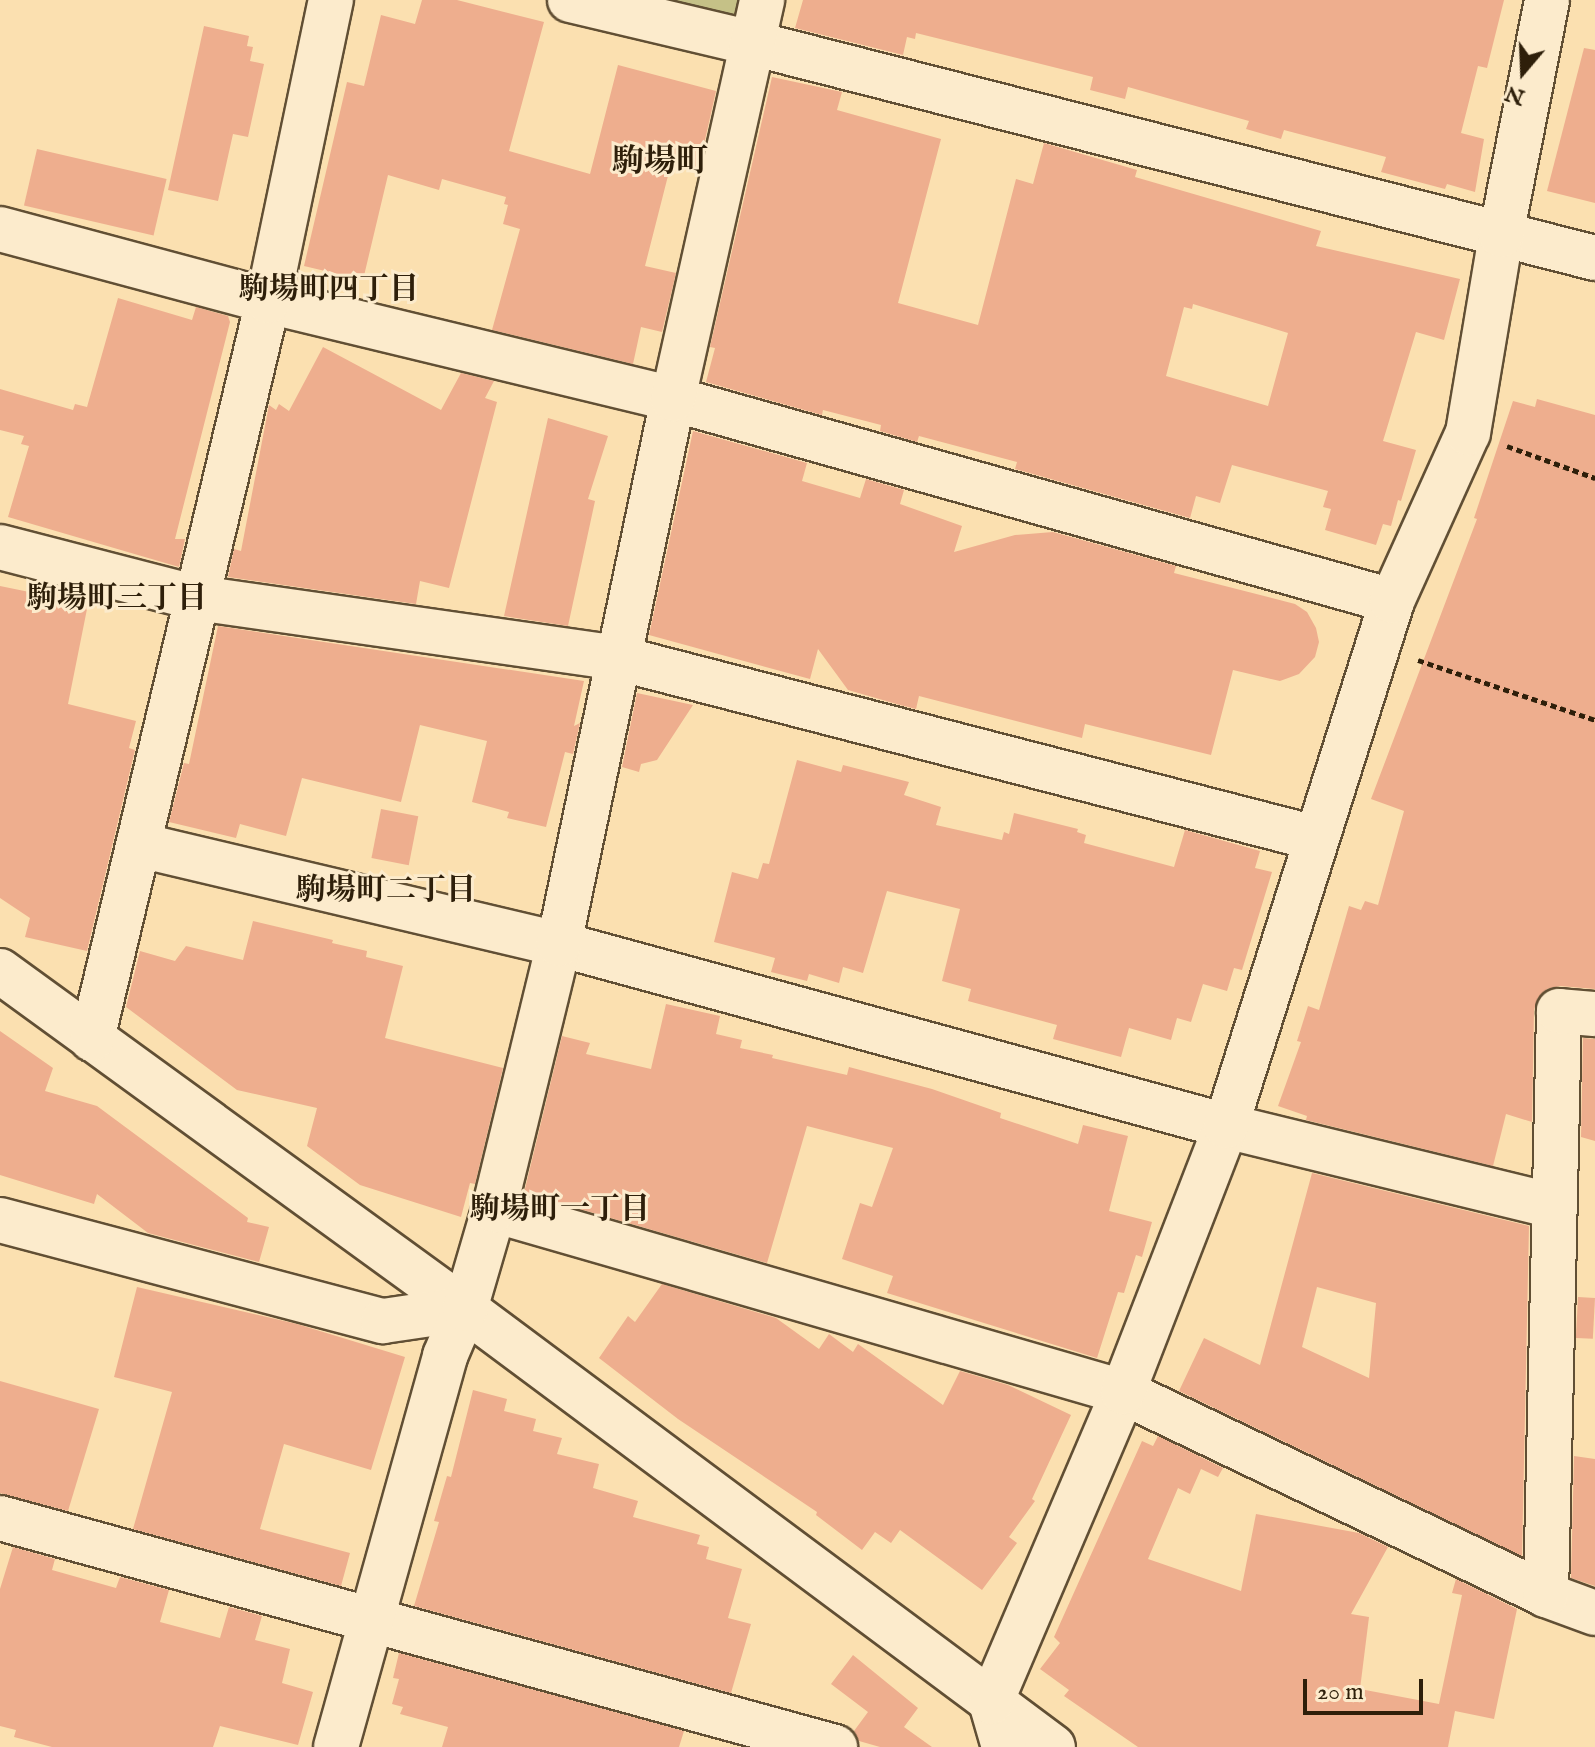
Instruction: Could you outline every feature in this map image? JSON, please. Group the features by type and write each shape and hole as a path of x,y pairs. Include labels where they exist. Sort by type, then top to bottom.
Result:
{"street":[{"path":"92,1039 268,301 331,0"},
{"path":"570,0 752,43 1595,258"},
{"path":"336,1747 445,1356 465,1309 494,1210 559,944 673,399 762,0"},
{"path":"1004,1747 991,1702 1123,1392 1226,1126 1392,601 1468,433 1501,235 1547,0"},
{"path":"0,229 268,301 673,399 1392,601"},
{"path":"0,547 197,598 618,658 1315,838"},
{"path":"139,845 559,944 1226,1126 1553,1206"},
{"path":"0,971 465,1309 1053,1747"},
{"path":"1546,1595 1559,1011 1595,1014"},
{"path":"494,1210 1123,1392 1546,1595 1595,1613"},
{"path":"0,1220 383,1321 465,1309"},
{"path":"0,1518 835,1747"}],"path":[{"path":"1468,433 1595,478"},
{"path":"1378,646 1595,720"}],"shaded area":[{"path":"647,0 752,0 746,24"}],"building":[{"path":"422,0 457,0 544,22 509,151 590,174 618,65 716,91 698,171 671,164 645,266 676,273 662,332 641,327 633,364 492,330 520,229 503,224 508,205 504,204 506,197 442,179 439,190 388,175 363,280 304,266 347,82 364,86 381,15 415,24"},
{"path":"803,0 1504,0 1487,68 1478,66 1461,133 1484,139 1475,192 1447,184 1445,189 1381,172 1386,157 1284,130 1281,139 1246,129 1249,121 1128,87 1125,99 1090,90 1093,77 916,33 915,39 907,37 903,55 795,28"},
{"path":"204,26 249,36 247,46 253,47 250,61 264,64 248,137 233,134 218,201 168,190"},
{"path":"1584,48 1595,50 1595,203 1547,191"},
{"path":"772,77 842,92 837,110 941,139 898,303 978,325 1016,179 1033,184 1044,143 1137,170 1135,177 1321,231 1316,246 1460,279 1444,340 1416,332 1383,441 1416,450 1391,526 1383,524 1376,545 1325,530 1331,509 1323,507 1328,491 1232,465 1220,503 1196,496 1190,518 1015,469 1017,462 919,436 917,442 880,431 881,425 823,410 822,415 706,382 715,348 710,347","holes":["1193,304 1288,333 1268,406 1166,376 1184,307 1192,309"]},
{"path":"37,149 167,179 154,235 24,206"},
{"path":"118,298 192,320 196,307 228,316 230,322 175,539 185,539 179,567 8,517 29,446 21,444 24,436 0,430 0,389 73,410 75,404 87,407"},
{"path":"323,347 441,410 461,373 494,381 485,398 497,402 449,588 420,581 416,604 228,577 234,549 241,551 269,405 276,410 279,404 289,411"},
{"path":"1537,399 1595,415 1595,989 1560,986 1547,989 1538,998 1534,1010 1532,1122 1506,1114 1493,1166 1306,1120 1307,1116 1278,1106 1301,1042 1297,1041 1308,1006 1319,1010 1349,906 1361,910 1365,901 1378,905 1404,811 1371,799 1477,519 1474,518 1513,401 1535,407"},
{"path":"548,418 608,436 588,499 595,501 568,626 504,616"},
{"path":"693,431 807,463 802,481 860,498 866,479 904,490 900,504 962,526 954,552 1015,535 1053,532 1176,566 1174,573 1295,604 1307,612 1316,628 1319,642 1315,657 1299,674 1280,681 1233,670 1211,755 1085,724 1082,738 919,696 916,709 900,705 848,690 818,649 810,679 649,635"},
{"path":"0,586 88,604 68,704 136,721 129,748 135,750 87,951 25,937 30,918 0,898"},
{"path":"218,626 584,681 574,726 580,723 573,754 565,752 546,827 507,818 509,812 472,802 487,741 420,725 401,802 302,778 286,836 240,824 236,838 169,822 184,763 189,764"},
{"path":"637,693 693,705 657,760 641,764 639,772 622,767"},
{"path":"797,760 841,772 843,765 909,782 904,795 941,807 936,825 1002,840 1004,832 1009,834 1014,813 1078,829 1077,832 1086,835 1084,843 1174,867 1185,830 1260,851 1255,868 1272,872 1242,970 1234,968 1227,991 1203,984 1191,1022 1177,1018 1171,1040 1129,1028 1121,1057 1053,1039 1057,1025 968,1001 971,989 942,981 960,909 887,891 863,973 843,967 839,983 809,974 807,981 771,972 775,958 714,942 732,872 758,879 763,863 769,864"},
{"path":"381,809 418,816 409,865 371,858"},
{"path":"253,921 333,940 332,943 367,951 366,957 403,966 385,1038 503,1068 475,1184 470,1183 461,1217 360,1185 307,1146 317,1108 237,1090 126,1007 140,951 175,961 186,946 243,960"},
{"path":"666,1004 720,1016 716,1034 742,1040 740,1048 773,1055 772,1058 847,1075 849,1067 932,1089 1001,1113 1000,1118 1078,1144 1083,1125 1128,1136 1109,1211 1152,1222 1142,1257 1136,1255 1124,1293 1118,1292 1097,1358 887,1293 893,1276 842,1259 860,1203 872,1207 893,1148 807,1126 767,1263 524,1193 562,1036 590,1043 586,1054 651,1069"},
{"path":"0,1031 53,1068 45,1091 97,1106 248,1218 247,1222 269,1227 259,1262 148,1233 97,1194 94,1204 0,1175"},
{"path":"1583,1038 1595,1039 1595,1141 1581,1137"},
{"path":"1312,1173 1529,1226 1522,1556 1179,1391 1204,1338 1260,1365","holes":["1317,1287 1376,1303 1369,1378 1302,1347"]},
{"path":"662,1284 776,1318 819,1349 829,1334 853,1352 858,1344 943,1405 960,1371 1008,1385 1071,1415 1032,1499 1035,1501 1009,1537 1017,1543 982,1590 900,1530 891,1543 875,1532 862,1550 816,1515 817,1512 678,1419 599,1358 628,1316 635,1322"},
{"path":"137,1287 297,1324 405,1357 371,1470 284,1444 260,1529 350,1553 341,1586 133,1529 172,1392 114,1377"},
{"path":"1578,1297 1595,1298 1593,1339 1576,1338"},
{"path":"0,1381 99,1409 68,1511 0,1493"},
{"path":"473,1390 507,1399 504,1411 536,1419 533,1431 562,1438 557,1454 599,1464 593,1488 638,1501 633,1517 700,1535 697,1544 709,1547 706,1559 742,1569 728,1618 751,1624 731,1693 414,1606 439,1522 434,1521 447,1476 451,1477"},
{"path":"1158,1436 1223,1468 1218,1477 1201,1469 1190,1494 1178,1488 1148,1559 1241,1591 1256,1514 1359,1533 1388,1547 1351,1614 1369,1617 1360,1689 1439,1704 1462,1595 1452,1593 1456,1579 1517,1609 1494,1719 1455,1711 1448,1747 1138,1747 1064,1696 1069,1690 1040,1669 1060,1643 1054,1637 1142,1441 1153,1446"},
{"path":"1574,1456 1595,1459 1595,1586 1571,1578"},
{"path":"13,1547 55,1559 52,1570 116,1588 120,1577 169,1590 160,1622 220,1638 229,1607 262,1616 255,1640 290,1649 282,1683 313,1692 298,1745 220,1726 213,1747 52,1747 14,1737 16,1730 0,1726 0,1589"},
{"path":"399,1653 684,1731 679,1747 442,1747 448,1727 400,1714 403,1707 392,1704 399,1679 393,1678"},
{"path":"853,1655 918,1708 904,1727 932,1747 880,1747 859,1741 854,1731 868,1712 831,1684"}],"district":[{"name":"駒場町","path":"660,163"},
{"name":"駒場町四丁目","path":"329,290"},
{"name":"駒場町三丁目","path":"117,599"},
{"name":"駒場町二丁目","path":"386,891"},
{"name":"駒場町一丁目","path":"560,1210"}]}
